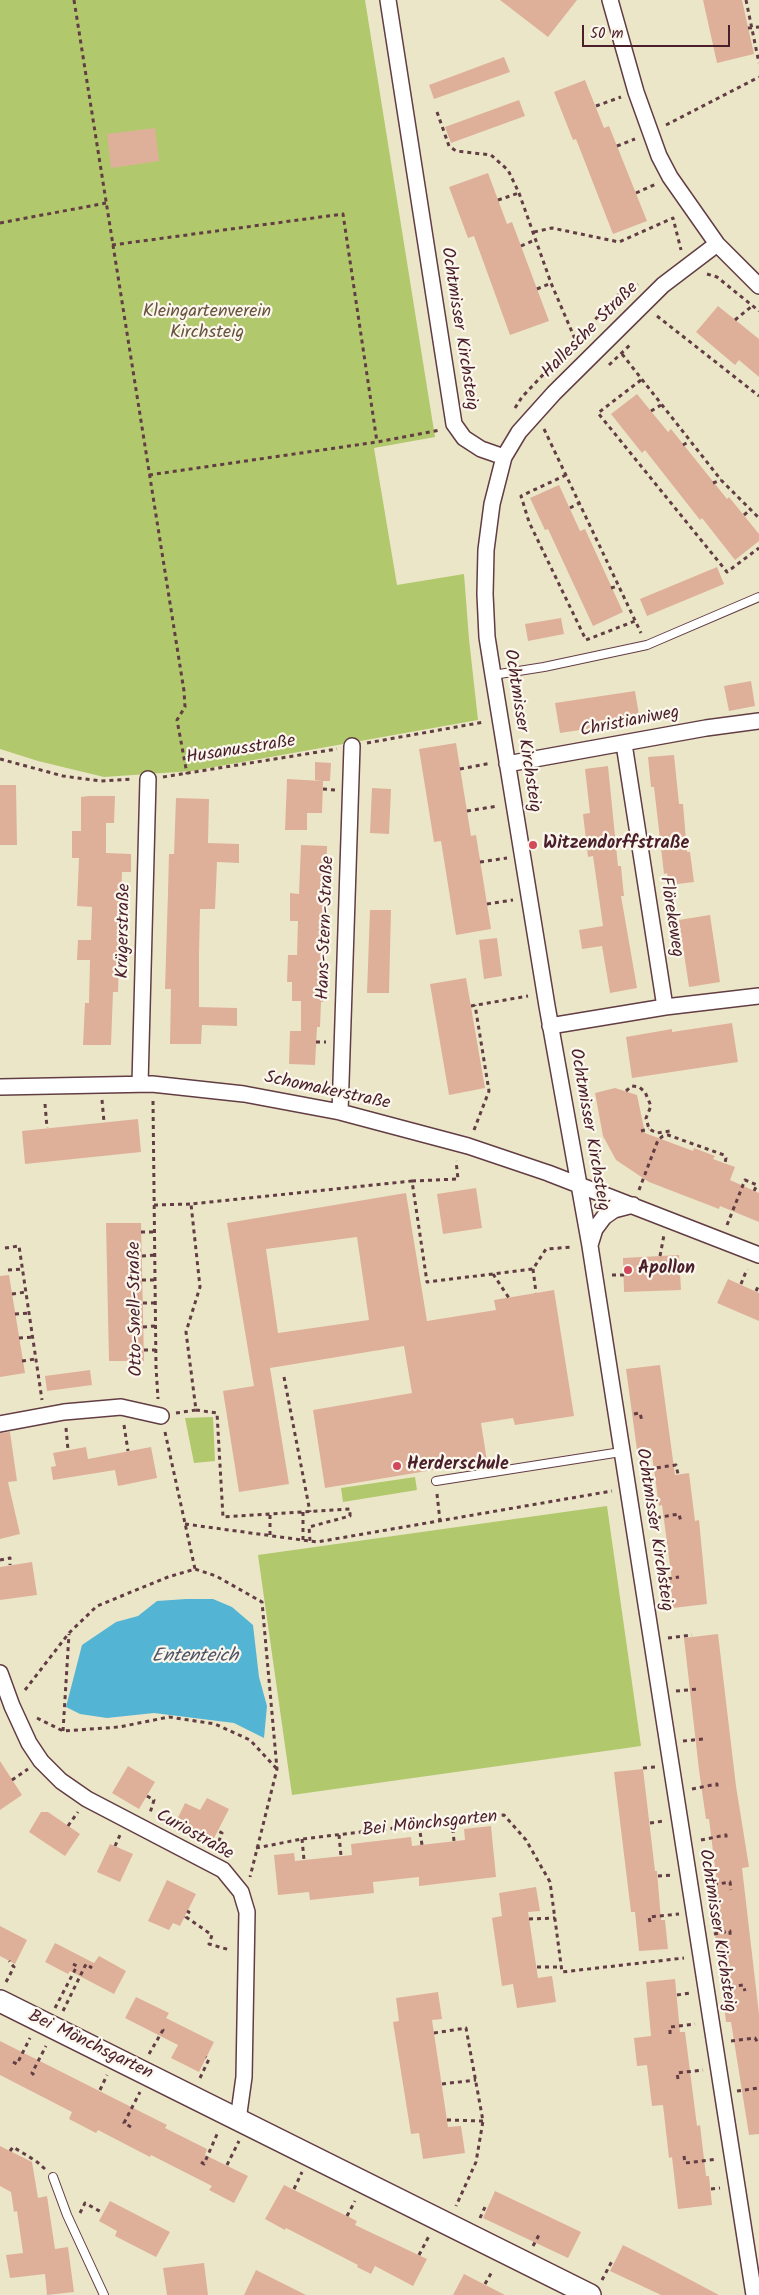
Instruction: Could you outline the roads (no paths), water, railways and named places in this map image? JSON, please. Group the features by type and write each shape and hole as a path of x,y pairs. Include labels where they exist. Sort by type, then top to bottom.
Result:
{"street":[{"name":"Ochtmisser Kirchsteig","path":"388,0 454,424 464,438 481,449 504,457 492,504 486,550 485,603 487,637 550,1026 590,1246 754,2295"},
{"path":"610,0 649,133 670,177 717,244 759,286"},
{"name":"Hallesche Straße","path":"504,457 519,432 561,386 663,285 717,244"},
{"name":"Christianiweg","path":"507,764 706,728 759,721"},
{"name":"Flörekeweg","path":"624,744 665,1007"},
{"name":"Hans-Stern-Straße","path":"340,1112 352,746"},
{"name":"Krügerstraße","path":"146,1084 148,778"},
{"path":"550,1026 665,1007 759,996"},
{"name":"Schomakerstraße","path":"0,1087 146,1084 244,1094 340,1112 468,1146 578,1184 759,1255"},
{"path":"590,1246 595,1229 604,1216 614,1210 633,1205"},
{"path":"0,1424 64,1412 121,1407 161,1416"},
{"name":"Curiostraße","path":"0,1673 12,1706 29,1743 41,1761 61,1781 86,1799 222,1870 241,1892 247,1912 244,2077 237,2119"},
{"name":"Bei Mönchsgarten","path":"2,1995 47,2024 590,2295"}],"lane":[{"path":"493,675 553,666 647,645 759,597"},
{"path":"436,1484 621,1452"},
{"path":"53,2177 104,2295"}],"water":[{"name":"Ententeich","path":"213,1599 232,1607 253,1625 259,1677 267,1706 264,1738 234,1723 154,1713 107,1718 80,1714 66,1707 82,1645 116,1622 138,1616 157,1601"}],"place":[{"name":"Witzendorffstraße","path":"533,845"},
{"name":"Apollon","path":"628,1270"},
{"name":"Herderschule","path":"397,1466"}],"park label":[{"name":"Kleingartenverein Kirchsteig","path":"207,323"}]}
